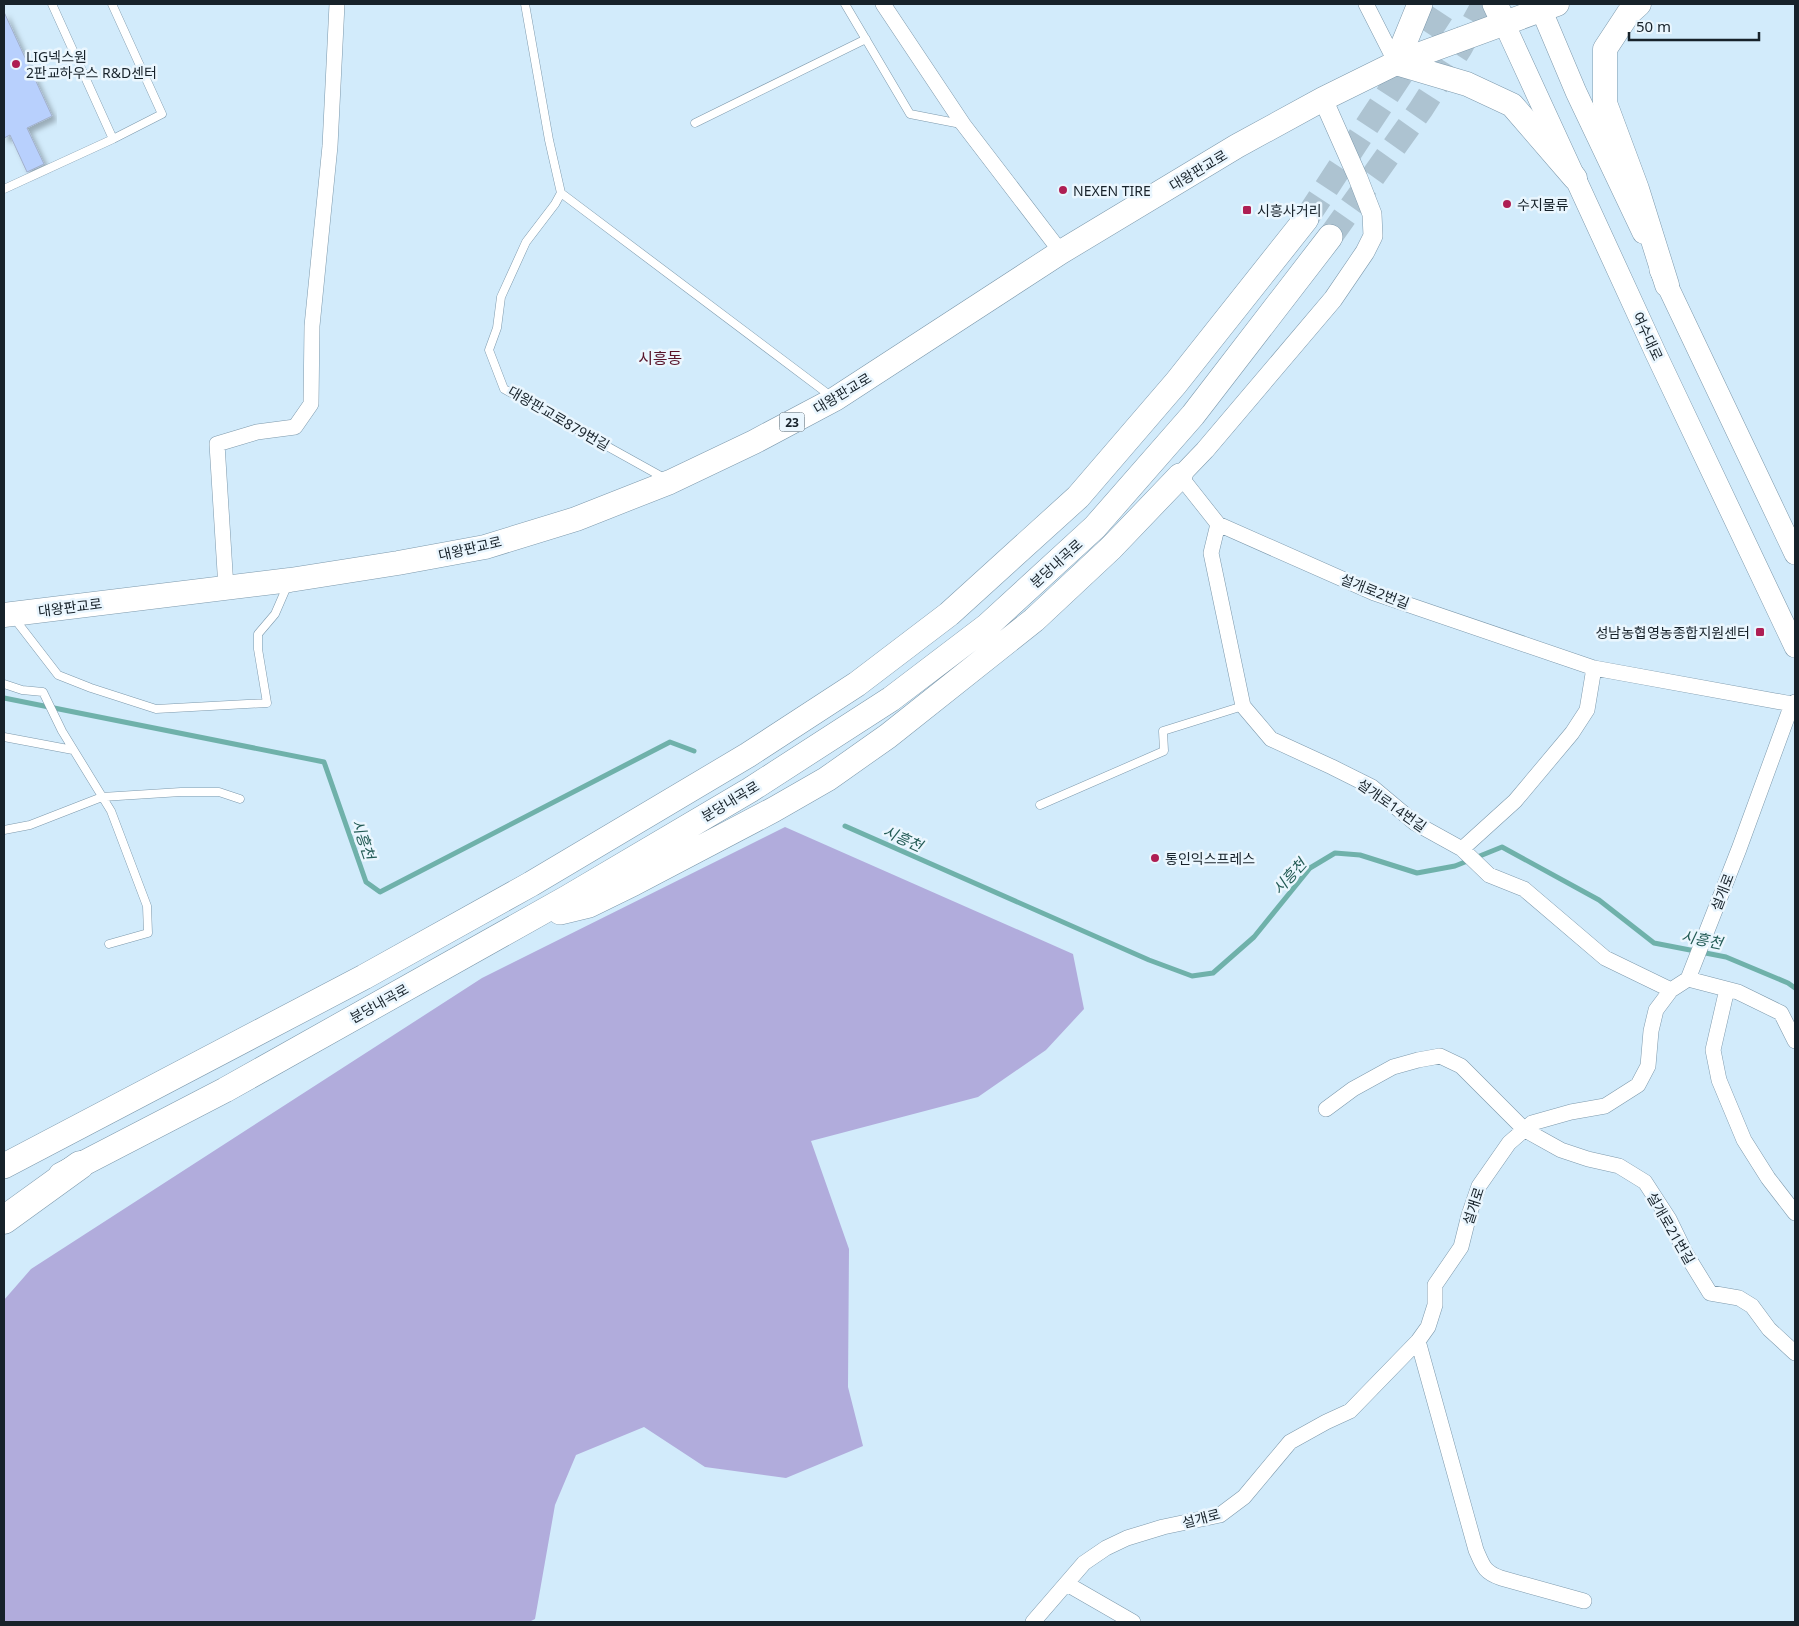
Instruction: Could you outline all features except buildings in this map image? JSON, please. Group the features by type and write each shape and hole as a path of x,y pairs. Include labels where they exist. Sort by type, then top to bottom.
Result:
{"highway":[{"path":"1396,63 1420,4"},
{"path":"4,1166 364,977 531,884 748,755 856,684 949,614 1078,497 1176,383 1306,219"},
{"name":"분당내곡로","path":"4,1204 225,1090 527,920 750,790 891,700 987,626 1096,526 1193,415 1330,237"},
{"path":"527,920 589,905 773,810 827,779 888,736 1034,620 1111,548 1180,476"},
{"path":"4,1220 80,1165"}],"main road":[{"path":"1639,4 1628,14 1605,49 1605,103 1637,189 1667,285"},
{"name":"대왕판교로","path":"8,615 290,580 485,547 576,519 670,482 754,442 835,399 1061,252 1237,146 1396,63 1500,14 1546,6"},
{"path":"1546,6 1576,92 1795,554"},
{"name":"여수대로","path":"1500,14 1656,354 1795,647"},
{"path":"1396,63 1467,84 1512,104 1575,178"}],"street":[{"path":"226,588 217,444 257,432 295,427 311,404 312,326 330,146 337,4"},
{"path":"883,4 963,124 1061,252"},
{"path":"1366,4 1396,63"},
{"path":"1180,476 1205,450 1333,299 1365,252 1373,236 1372,214 1323,100"},
{"name":"설개로2번길","path":"1180,476 1218,524 1374,593 1594,668 1794,703"},
{"name":"설개로14번길","path":"1218,524 1211,552 1243,706 1270,739 1332,767 1372,788 1416,823 1462,850 1489,874 1524,889 1605,958 1671,990"},
{"path":"1462,850 1515,801 1572,733 1587,710 1594,668"},
{"name":"설개로","path":"1033,1622 1084,1563 1106,1548 1120,1541 1163,1527 1220,1515 1244,1497 1290,1442 1350,1411 1418,1341 1428,1327 1434,1305 1435,1285 1461,1247 1468,1215 1478,1186 1509,1143 1532,1123 1563,1114 1605,1106 1638,1086 1648,1066 1656,1010 1671,990 1688,979 1794,703"},
{"path":"1688,979 1727,989 1781,1013 1795,1042"},
{"path":"1727,989 1713,1050 1719,1080 1744,1140 1768,1178 1795,1213"},
{"name":"설개로21번길","path":"1326,1109 1353,1089 1393,1067 1440,1056 1461,1066 1524,1130 1561,1150 1619,1166 1645,1182 1710,1293 1739,1298 1752,1306 1769,1329 1795,1353"},
{"path":"1418,1341 1476,1550 1484,1569 1502,1578 1584,1601"},
{"path":"1067,1584 1133,1622"}],"lane":[{"path":"52,4 113,139"},
{"path":"4,189 113,139 162,114 112,4"},
{"path":"525,4 549,140 561,193 835,399"},
{"path":"845,4 910,114 963,124"},
{"path":"695,123 866,39"},
{"name":"대왕판교로879번길","path":"561,193 555,204 526,242 515,265 501,297 497,328 489,350 504,388 670,482"},
{"path":"8,615 58,675 91,688 156,709 267,703 258,649 258,634 275,614 290,580"},
{"path":"4,684 22,690 43,692 62,731 111,811 147,906 148,933 109,944"},
{"path":"1040,806 1164,751 1163,731 1243,706"},
{"path":"4,737 73,750"},
{"path":"4,830 30,825 102,797 219,792 240,799"}],"shaded area":[{"path":"785,827 1073,954 1084,1009 1046,1050 978,1097 811,1141 849,1249 848,1387 863,1446 786,1478 705,1467 644,1427 576,1455 555,1505 535,1619 529,1622 4,1622 4,1300 31,1269 482,978"}],"waterway":[{"name":"시흥천","path":"4,698 324,762 366,882 380,892 670,742 694,751"},
{"name":"시흥천","path":"845,826 1149,960 1192,976 1213,973 1254,937 1310,868 1335,853 1360,855 1417,873 1455,866 1502,847 1599,900 1654,943 1726,957 1788,983 1795,988"}],"tunnel":[{"path":"1306,219 1447,4"},
{"path":"1330,237 1421,109 1460,48 1484,4"}],"place":[{"name":"LIG넥스원 2판교하우스 R&D센터","path":"16,64"},
{"name":"NEXEN TIRE","path":"1063,190"},
{"name":"수지물류","path":"1507,204"},
{"name":"시흥사거리","path":"1247,210"},
{"name":"성남농협영농종합지원센터","path":"1760,632"},
{"name":"통인익스프레스","path":"1155,858"}],"district":[{"name":"시흥동","path":"660,358"}]}
